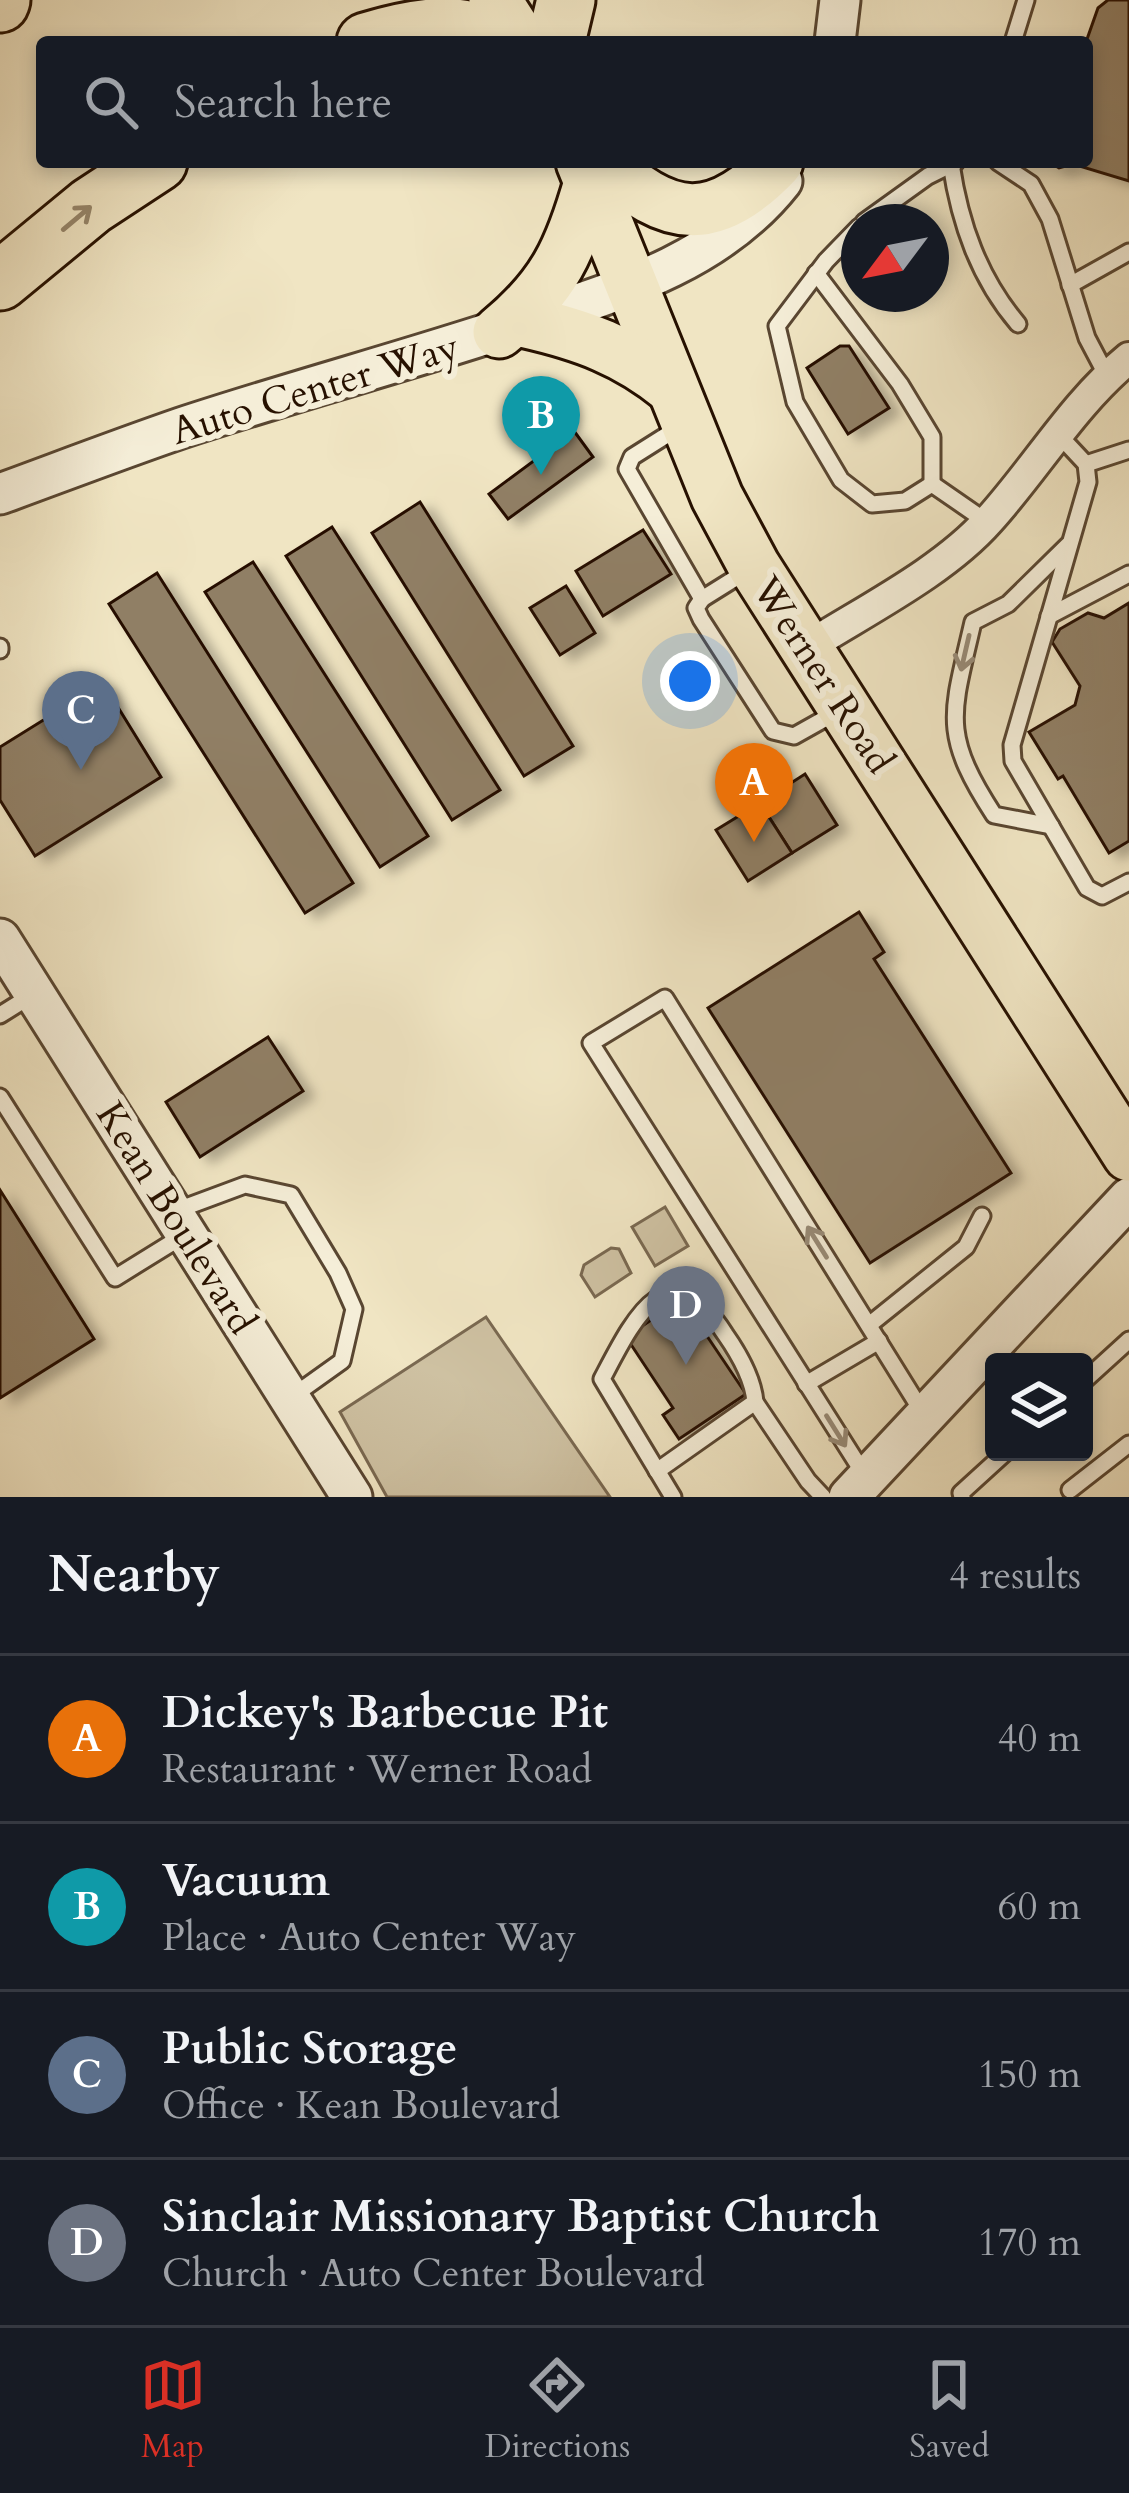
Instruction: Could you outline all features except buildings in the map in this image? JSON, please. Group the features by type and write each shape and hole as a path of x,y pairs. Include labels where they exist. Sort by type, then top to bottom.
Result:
{"highway":[{"path":"356,36 407,0"},
{"path":"557,36 566,0"},
{"path":"394,36 448,29 485,36"},
{"path":"0,281 91,206 149,168"}],"main road":[{"path":"496,0 518,36"},
{"path":"512,327 561,265 575,235 592,169 685,210 714,208 736,200 771,168"},
{"name":"Werner Road","path":"592,169 629,285 717,497 754,566 1129,1154"},
{"path":"512,327 605,344 640,363 679,406"}],"street":[{"path":"836,36 840,0"},
{"name":"Auto Center Way","path":"0,494 181,428 512,327 629,285 715,244 770,197 792,168"},
{"path":"806,648 922,573 987,522 1118,367"},
{"name":"Kean Boulevard","path":"0,939 352,1497"},
{"path":"858,1488 1129,1198"}],"lane":[{"path":"1015,36 1026,0"},
{"path":"889,204 944,168"},
{"path":"954,168 959,217 994,296 1018,324"},
{"path":"1007,168 1030,184 1050,219 1087,338 1118,367"},
{"path":"841,246 777,326 795,402 841,480 872,504 905,501 932,484"},
{"path":"1070,285 1129,252"},
{"path":"816,273 900,384 932,437 932,484"},
{"path":"679,406 632,457 627,469 702,599"},
{"path":"1058,434 1086,464 1088,482 1012,745 1013,761 1087,888 1102,896 1129,882"},
{"path":"1086,464 1129,450"},
{"path":"932,484 987,522"},
{"path":"1051,826 994,815 965,770 952,713 973,622 1008,604 1070,543"},
{"path":"754,566 702,599 696,608 700,619 773,731 794,736 844,707"},
{"path":"1049,616 1129,574"},
{"path":"0,1015 34,994"},
{"path":"858,1488 806,1384 591,1042 664,998 925,1415"},
{"path":"0,1097 116,1277 179,1223 244,1185 291,1195 354,1309 342,1361 290,1398"},
{"path":"869,1325 965,1246 982,1216"},
{"path":"673,1497 602,1379 639,1311 667,1292 687,1293 710,1310 734,1347 754,1388 755,1402 824,1497"},
{"path":"1093,1373 1129,1340"},
{"path":"806,1384 879,1341"},
{"path":"657,1471 755,1402"},
{"path":"1068,1495 1129,1444"},
{"path":"962,1497 996,1461"}],"shaded area":[{"path":"665,1207 688,1246 655,1266 632,1227"},
{"path":"611,1248 619,1249 631,1273 595,1297 581,1275 584,1265"},
{"path":"486,1317 610,1497 387,1497 340,1412"}],"place":[{"name":"Vacuum","path":"541,475"},
{"name":"Public Storage","path":"81,770"},
{"name":"Dickey's Barbecue Pit","path":"754,842"},
{"name":"Sinclair Missionary Baptist Church","path":"686,1365"}]}
